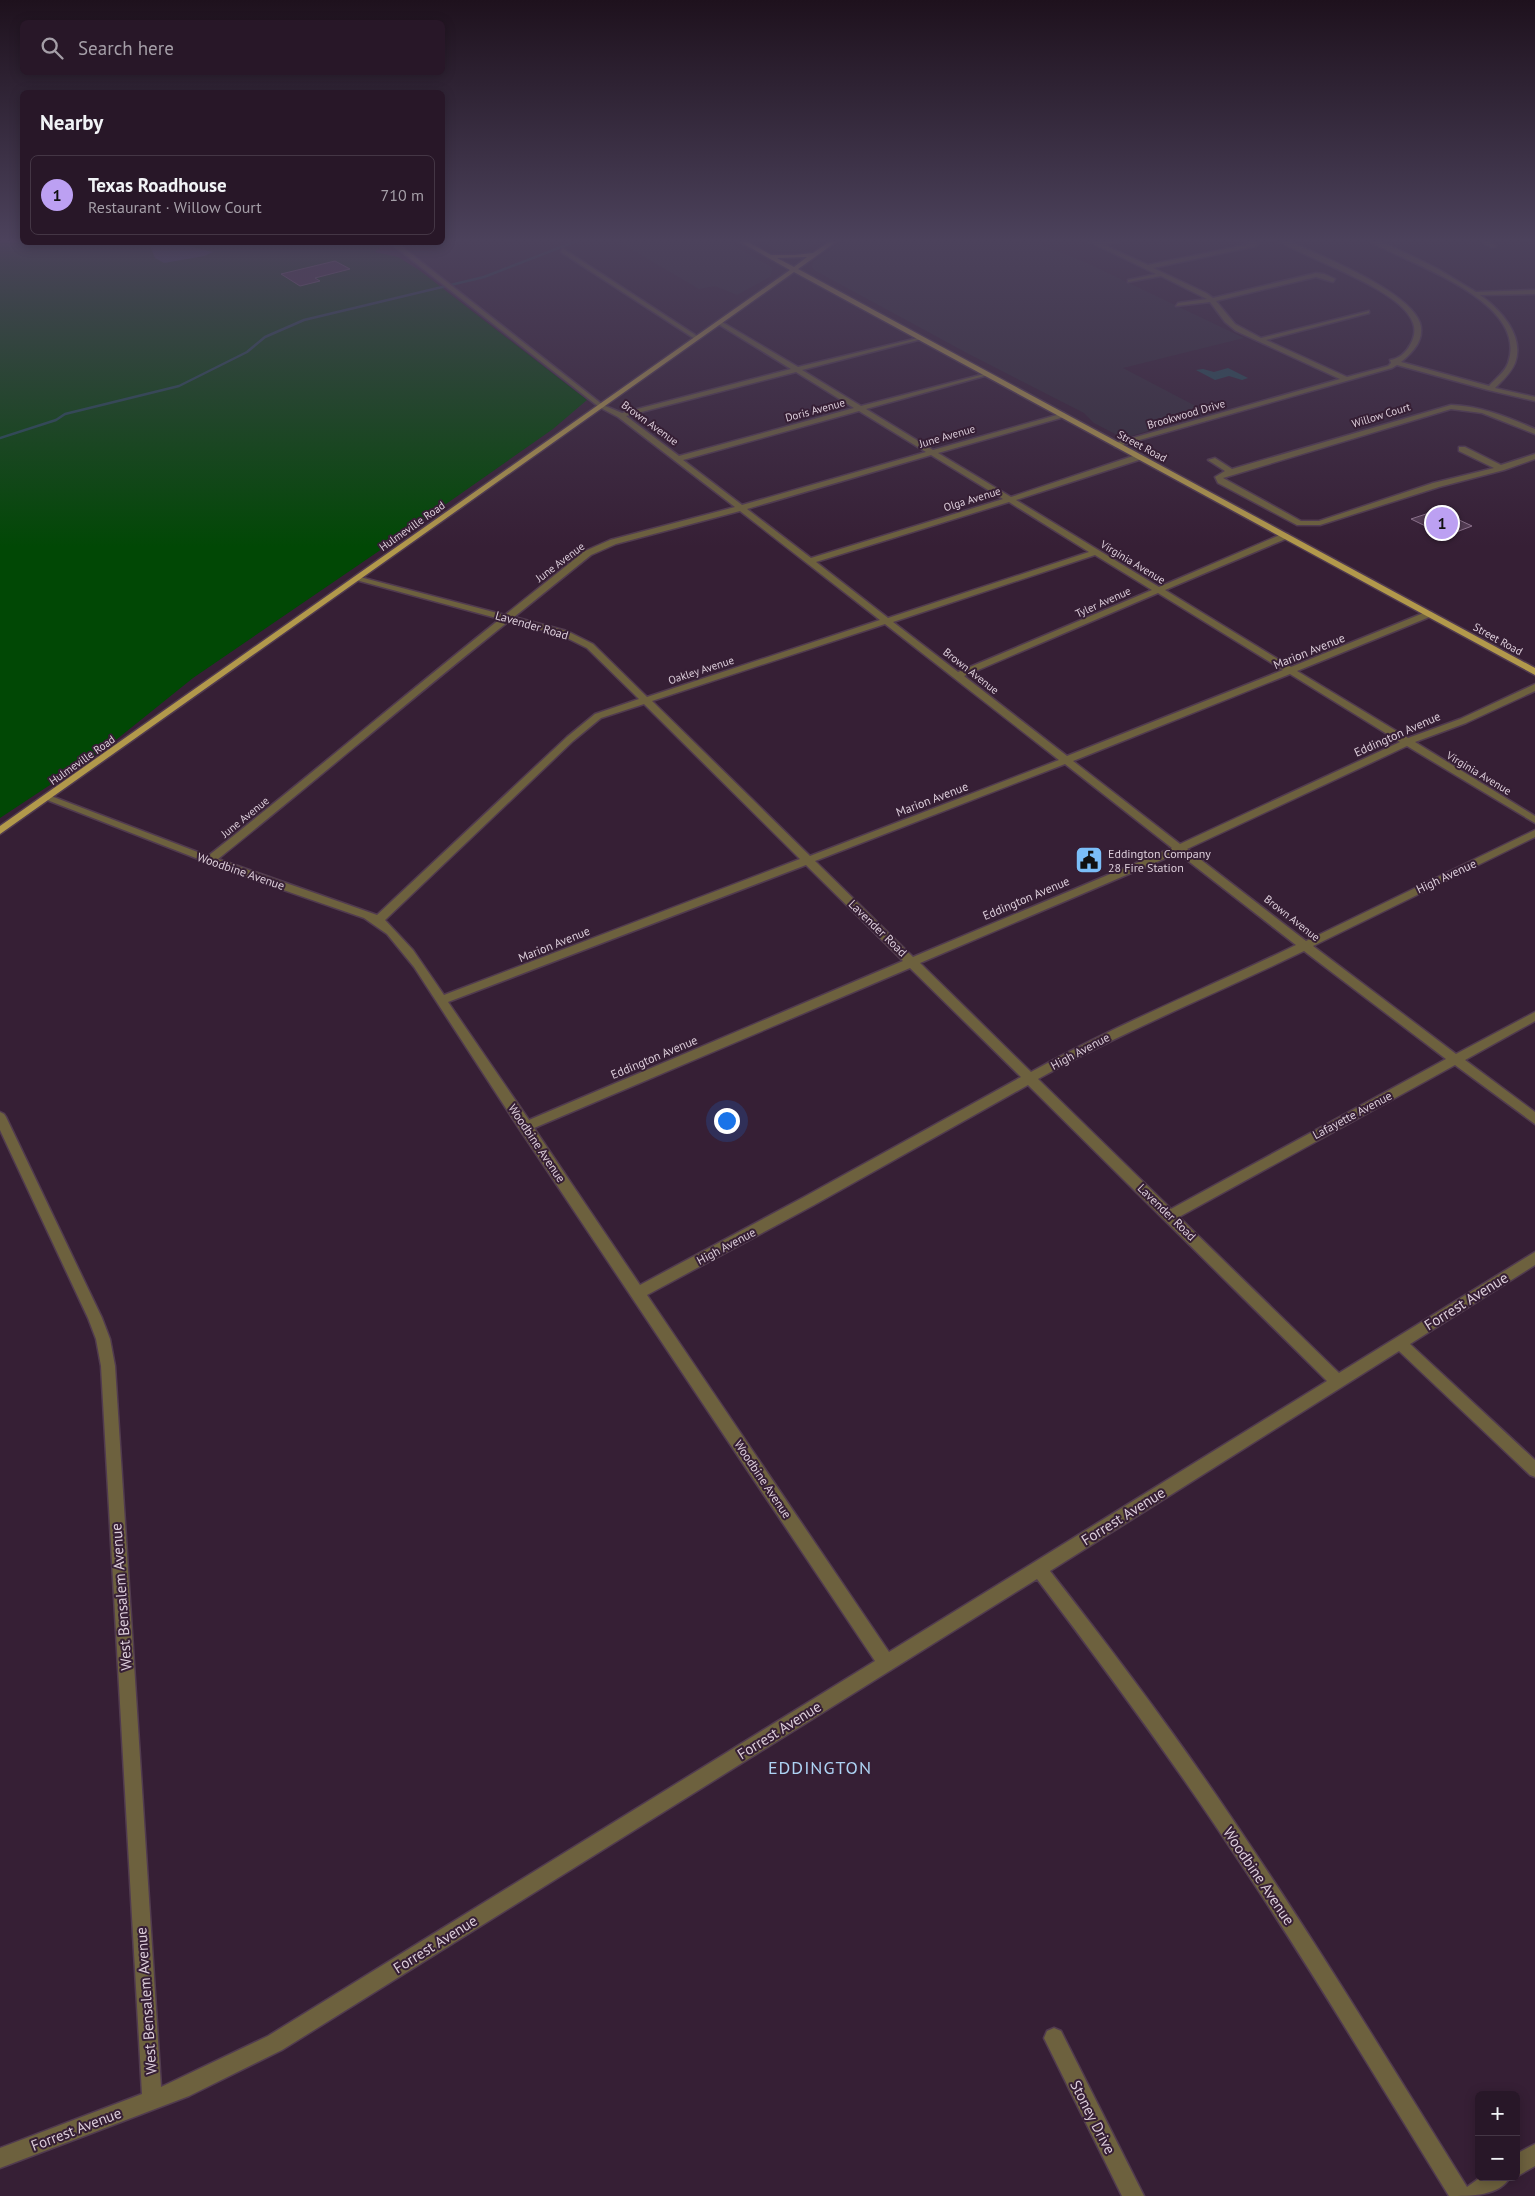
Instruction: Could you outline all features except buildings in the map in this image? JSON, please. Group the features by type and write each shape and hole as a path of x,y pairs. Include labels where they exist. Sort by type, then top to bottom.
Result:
{"main road":[{"name":"Hulmeville Road","path":"0,831 692,341"},
{"name":"Street Road","path":"926,341 1535,672"}],"street":[{"name":"Brown Avenue","path":"519,341 602,406 621,415 1306,946 1535,1119"},
{"name":"Virginia Avenue","path":"750,341 1535,820"},
{"path":"621,415 907,341"},
{"path":"1263,341 1347,380"},
{"name":"Brookwood Drive","path":"1380,369 1403,350 1408,341"},
{"path":"1398,363 1412,350 1416,341"},
{"path":"1490,389 1512,362 1514,341"},
{"path":"1389,360 1490,389 1535,399"},
{"name":"Brookwood Drive","path":"1118,445 1347,380 1398,363"},
{"name":"Doris Avenue","path":"677,459 986,374"},
{"name":"Willow Court","path":"1232,472 1451,407 1475,408 1489,412 1535,432"},
{"name":"June Avenue","path":"210,860 508,617 574,564 598,548 613,542 742,508 1060,415"},
{"path":"1462,448 1501,468"},
{"path":"1232,472 1219,477 1221,481 1291,519 1309,524 1320,523 1436,485 1501,468 1535,456"},
{"name":"Olga Avenue","path":"811,562 1101,471 1138,457"},
{"path":"1212,460 1232,472"},
{"name":"Tyler Avenue","path":"957,676 1285,536"},
{"name":"Oakley Avenue","path":"378,920 598,716 889,622 1096,552"},
{"name":"Lavender Road","path":"359,578 564,633 584,642 602,656 1337,1381"},
{"name":"Marion Avenue","path":"441,1000 496,982 627,928 1068,761 1292,672 1429,614"},
{"name":"Eddington Avenue","path":"525,1127 1180,848 1408,742 1463,721 1535,687"},
{"name":"Woodbine Avenue","path":"47,798 210,860 368,914 394,933 441,1000 887,1664"},
{"name":"High Avenue","path":"638,1293 1115,1033 1306,946 1535,833"},
{"name":"Lafayette Avenue","path":"1170,1216 1294,1146 1535,1016"},
{"name":"West Bensalem Avenue","path":"0,1117 96,1318 103,1339 108,1366 152,2099"},
{"name":"Forrest Avenue","path":"0,2158 182,2089 275,2043 887,1664 1535,1258"},
{"path":"1399,1342 1535,1470"},
{"name":"Woodbine Avenue","path":"1039,1569 1141,1703 1188,1769 1308,1951 1461,2196"},
{"name":"Stoney Drive","path":"1054,2038 1133,2196"},
{"path":"1520,2163 1535,2154"},
{"path":"1472,2196 1494,2181"}],"shaded area":[{"path":"946,341 1230,341 1123,368 1209,413 1128,437 1117,435 1094,423 1084,413"},
{"path":"1228,368 1248,378 1242,380 1229,376 1215,380 1196,370 1203,369 1214,372"}],"green space":[{"path":"0,341 511,341 587,400 553,429 193,678 106,748 0,818"}],"waterway":[{"path":"0,438 56,420 65,414 179,386 247,352 260,341"}],"place":[{"name":"Texas Roadhouse","path":"1442,523"},
{"name":"Eddington Company 28 Fire Station","path":"1089,860"}],"district":[{"name":"EDDINGTON","path":"820,1767"}]}
